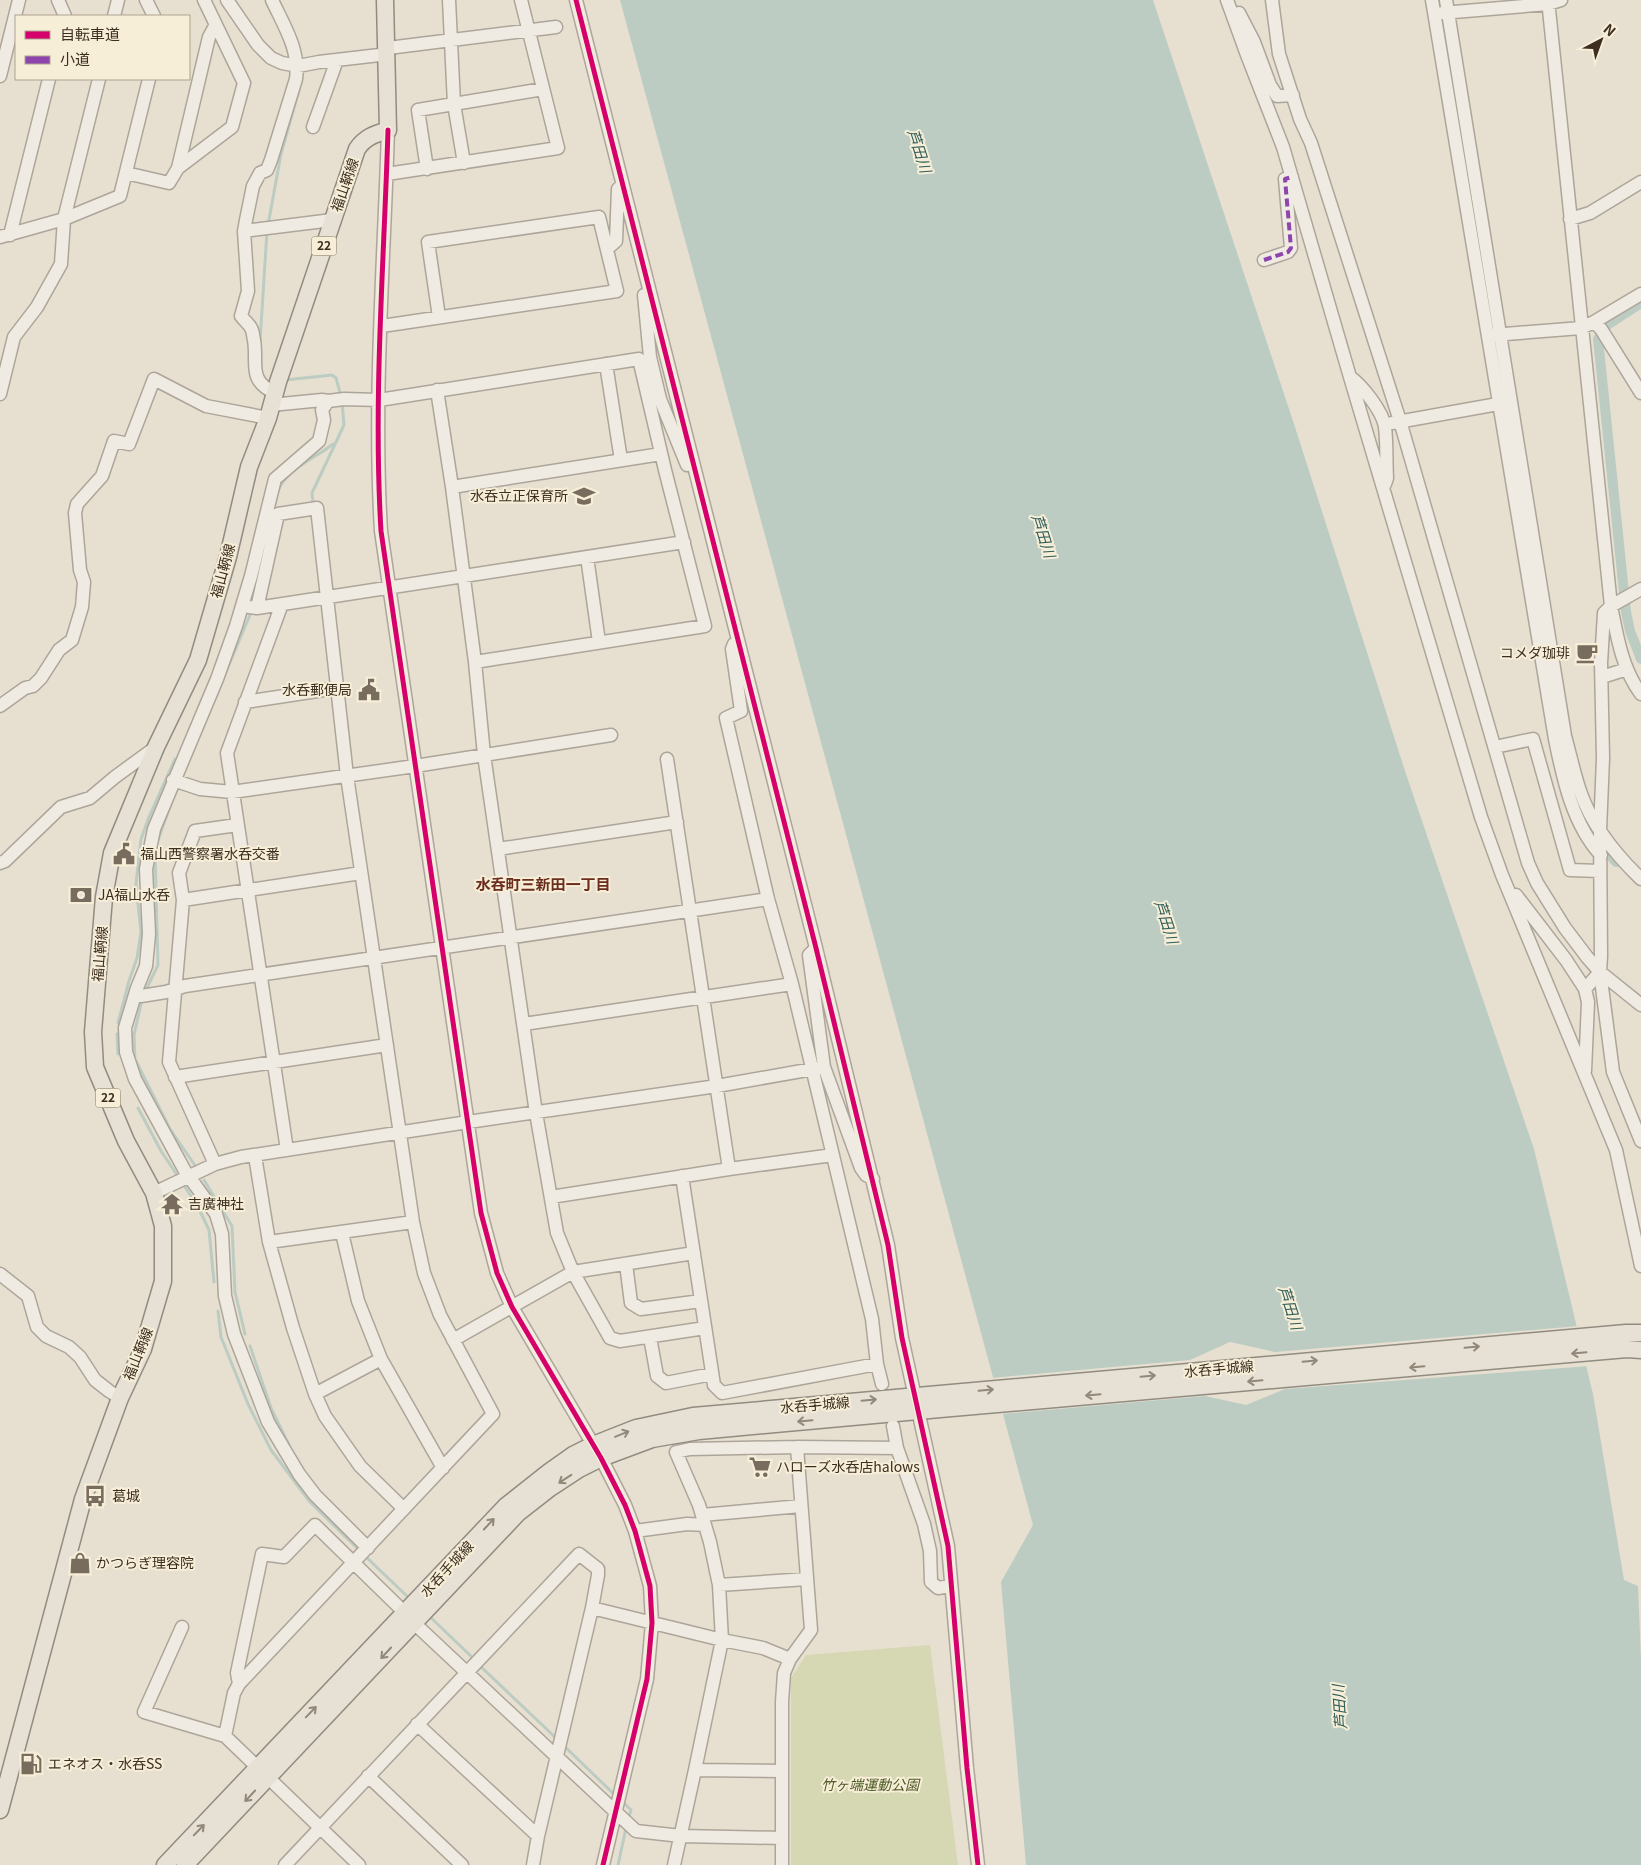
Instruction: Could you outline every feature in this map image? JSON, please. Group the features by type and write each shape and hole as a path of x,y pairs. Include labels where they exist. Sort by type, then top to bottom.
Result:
{"main road":[{"path":"385,0 388,51 388,130"},
{"name":"福山鞆線","path":"0,1810 83,1498 120,1398 143,1348 163,1281 163,1226 154,1193 126,1141 94,1067 93,1032 104,897 112,853 156,747 198,660 228,557 249,467 332,220 358,149 363,140 388,130"},
{"name":"水呑手城線","path":"185,1865 263,1773 416,1611 518,1514 550,1488 579,1469 597,1452 652,1439 699,1431 916,1404 1634,1341"},
{"name":"水呑手城線","path":"165,1865 263,1773"}],"street":[{"path":"15,15 19,0"},
{"path":"114,15 118,0"},
{"path":"146,0 154,15"},
{"path":"178,168 232,127 244,83 204,0"},
{"path":"227,0 258,44 271,58 282,63 301,65 451,40 556,27"},
{"path":"272,0 301,65 271,160 267,170 260,174 253,186 244,231 248,291 241,316 252,329 255,348 254,370 258,381 274,395"},
{"path":"449,0 454,104 464,163"},
{"path":"387,174 558,148 521,0"},
{"path":"576,0 816,948 888,1245 902,1338 948,1546 967,1768 978,1865"},
{"path":"1272,0 1279,54 1311,143 1400,421 1528,863 1537,883 1565,928 1600,972 1641,1005"},
{"path":"1432,0 1442,11 1493,335 1565,736 1581,792 1600,833 1641,879"},
{"path":"1442,11 1561,0"},
{"path":"1229,2 1238,13 1254,42 1270,85 1277,96 1293,95"},
{"path":"1229,2 1246,55 1283,147 1481,817 1502,875 1636,1200 1641,1201"},
{"path":"1548,2 1611,606 1618,641 1627,669 1641,694"},
{"path":"0,76 15,16"},
{"path":"126,172 169,183 178,168 209,37 215,26"},
{"path":"313,127 337,60"},
{"path":"5,236 49,80"},
{"path":"0,394 14,337 37,307 60,264 64,219 97,80"},
{"path":"5,236 64,219 120,196 149,80"},
{"path":"427,169 418,110 543,89"},
{"path":"388,130 379,400 378,484 381,531 481,1213 497,1273 512,1306 597,1452 625,1505 635,1531 650,1586 652,1623 646,1680 621,1789 618,1812 603,1865"},
{"path":"1264,260 1288,252 1291,248 1285,179 1292,177"},
{"path":"1570,219 1590,213 1641,182"},
{"path":"607,250 616,241 618,189 623,184"},
{"path":"382,326 617,290 599,217 428,242 440,317"},
{"path":"244,231 332,220"},
{"path":"475,662 705,626 661,454 644,358 644,296 647,283"},
{"path":"1493,335 1581,328 1641,294"},
{"path":"1594,322 1601,329 1641,393"},
{"path":"1493,335 1498,404 1564,784 1581,825 1593,846 1601,853"},
{"path":"0,706 25,688 33,686 41,678 59,650 72,640 82,607 84,582 80,570 75,513 77,504 102,476 114,442 129,444 154,379 206,406 274,395 322,400 379,400 644,358"},
{"path":"644,358 686,463 696,475"},
{"path":"606,364 621,460"},
{"path":"1350,377 1359,383 1380,413 1385,425 1387,478 1384,489"},
{"path":"437,390 475,662 484,755 536,1113 557,1233 573,1272 610,1338 620,1341 705,1328"},
{"path":"337,400 322,410 324,420 319,441 276,479 236,626 154,829 148,849 146,869 149,934 146,966 137,988 126,1028 126,1052 135,1079 183,1179 216,1214 222,1234 225,1296 234,1334 268,1422 299,1474 362,1555 416,1611 559,1747 636,1831 680,1836 782,1838"},
{"path":"1385,425 1498,404"},
{"path":"452,487 661,454"},
{"path":"224,1736 234,1693 239,1684 494,1414 440,1316 424,1273 413,1222 347,776 317,508 278,514 253,608 236,626"},
{"path":"253,608 684,542"},
{"path":"587,557 599,642"},
{"path":"251,576 253,582 253,608"},
{"path":"1641,588 1611,606 1604,613 1601,663 1603,758 1600,833 1600,972 1613,1072 1641,1141"},
{"path":"282,604 226,753 287,1150"},
{"path":"737,637 732,649 741,711 726,718 768,899 819,1069 861,1168 866,1175 873,1179"},
{"path":"1602,677 1627,669"},
{"path":"245,702 337,688"},
{"path":"173,780 200,789 232,792 415,766 611,735"},
{"path":"1495,747 1533,739 1570,870 1600,871"},
{"path":"0,863 5,861 61,807 90,798 115,776 156,747"},
{"path":"667,759 729,1169"},
{"path":"498,849 677,822"},
{"path":"215,1164 169,1062 183,900 180,873 195,831 237,825"},
{"path":"183,900 361,873"},
{"path":"1502,875 1519,901 1566,960 1585,989 1588,1002 1585,1076"},
{"path":"141,996 185,986 768,899"},
{"path":"816,948 809,956 819,1069 833,1155 872,1319 877,1364 882,1384"},
{"path":"1585,989 1600,972"},
{"path":"524,1024 792,984"},
{"path":"175,1077 387,1045"},
{"path":"154,1193 215,1164 241,1158 819,1069"},
{"path":"1616,1150 1641,1266"},
{"path":"550,1198 682,1176 833,1155"},
{"path":"255,1156 268,1242 293,1328 315,1394 325,1416 360,1466 404,1508"},
{"path":"682,1176 714,1385 722,1393 877,1364"},
{"path":"268,1242 413,1222"},
{"path":"342,1233 358,1301 381,1359 443,1468"},
{"path":"453,1340 573,1272 694,1253"},
{"path":"626,1264 631,1303 641,1309 701,1301"},
{"path":"0,1274 28,1296 37,1327 46,1336 69,1347 80,1358 95,1380 120,1398"},
{"path":"650,1337 657,1376 666,1383 712,1374"},
{"path":"315,1394 381,1359"},
{"path":"892,1426 924,1524 930,1551 931,1582 938,1588 950,1586"},
{"path":"674,1865 696,1770 722,1640 718,1585 704,1520 676,1452 690,1449 797,1447 898,1448"},
{"path":"782,1865 784,1673 790,1659 812,1630 797,1447"},
{"path":"635,1531 801,1506"},
{"path":"239,1684 237,1673 262,1554 284,1557 315,1525 362,1555"},
{"path":"285,1865 472,1665 579,1554 598,1569 598,1574 592,1608 538,1836 533,1865"},
{"path":"718,1585 807,1578"},
{"path":"592,1608 722,1640 763,1648 790,1659"},
{"path":"182,1627 144,1712 224,1736 359,1865"},
{"path":"417,1724 538,1836"},
{"path":"696,1770 782,1771"},
{"path":"368,1776 462,1865"}],"green space":[{"name":"竹ヶ端運動公園","path":"930,1645 958,1865 791,1865 791,1678 806,1655"}],"water":[{"name":"芦田川","path":"620,0 1153,0 1295,427 1405,771 1534,1149 1593,1394 1624,1580 1638,1586 1641,1659 1641,1865 1026,1865 1001,1582 1033,1525"}],"pier":[{"path":"1579,1326 1589,1366 1285,1389 1246,1405 1205,1396 1001,1414 991,1378 1190,1360 1230,1342 1275,1352"}],"waterway":[{"path":"1439,0 1448,56"},
{"path":"268,225 281,154 299,90"},
{"path":"260,342 267,231"},
{"path":"1641,303 1607,325 1598,339 1626,612 1630,631 1641,659"},
{"path":"285,380 332,375 336,378 341,396"},
{"path":"313,503 312,493 344,425 342,402"},
{"path":"278,491 282,483 294,470 333,444"},
{"path":"223,679 250,615"},
{"path":"118,1023 137,958 141,932 136,884 141,839 175,759"},
{"path":"1575,796 1592,831 1616,862"},
{"path":"157,843 172,801"},
{"path":"145,992 158,965 155,853"},
{"path":"141,1004 134,1035 135,1059 170,1129 196,1167"},
{"path":"117,1034 118,1054"},
{"path":"138,1108 161,1151 179,1178"},
{"path":"204,1180 232,1226 235,1292 245,1334"},
{"path":"183,1184 197,1205 209,1230 214,1282"},
{"path":"218,1311 221,1337 248,1404 271,1450 310,1502 360,1551"},
{"path":"250,1346 271,1408 289,1445"},
{"path":"364,1555 410,1599"},
{"path":"428,1615 474,1659"},
{"path":"478,1664 557,1739"},
{"path":"563,1745 616,1796"},
{"path":"623,1802 631,1810 628,1820"},
{"path":"618,1865 626,1828"}],"marked path":[{"path":"1264,260 1288,252 1291,248 1285,179 1292,177"}],"cycle path":[{"path":"576,0 816,948 888,1245 902,1338 948,1546 967,1768 978,1865"},
{"path":"388,130 378,431 381,531 481,1213 497,1273 512,1307 601,1458 625,1505 635,1531 650,1586 652,1623 647,1679 603,1865"}],"place":[{"name":"水呑立正保育所","path":"584,496"},
{"name":"コメダ珈琲","path":"1587,653"},
{"name":"水呑郵便局","path":"369,690"},
{"name":"福山西警察署水呑交番","path":"124,854"},
{"name":"JA福山水呑","path":"81,895"},
{"name":"吉廣神社","path":"172,1204"},
{"name":"ハローズ水呑店halows","path":"760,1467"},
{"name":"葛城","path":"95,1496"},
{"name":"かつらぎ理容院","path":"80,1563"},
{"name":"エネオス・水呑SS","path":"31,1764"}],"district":[{"name":"水呑町三新田一丁目","path":"543,885"}]}
